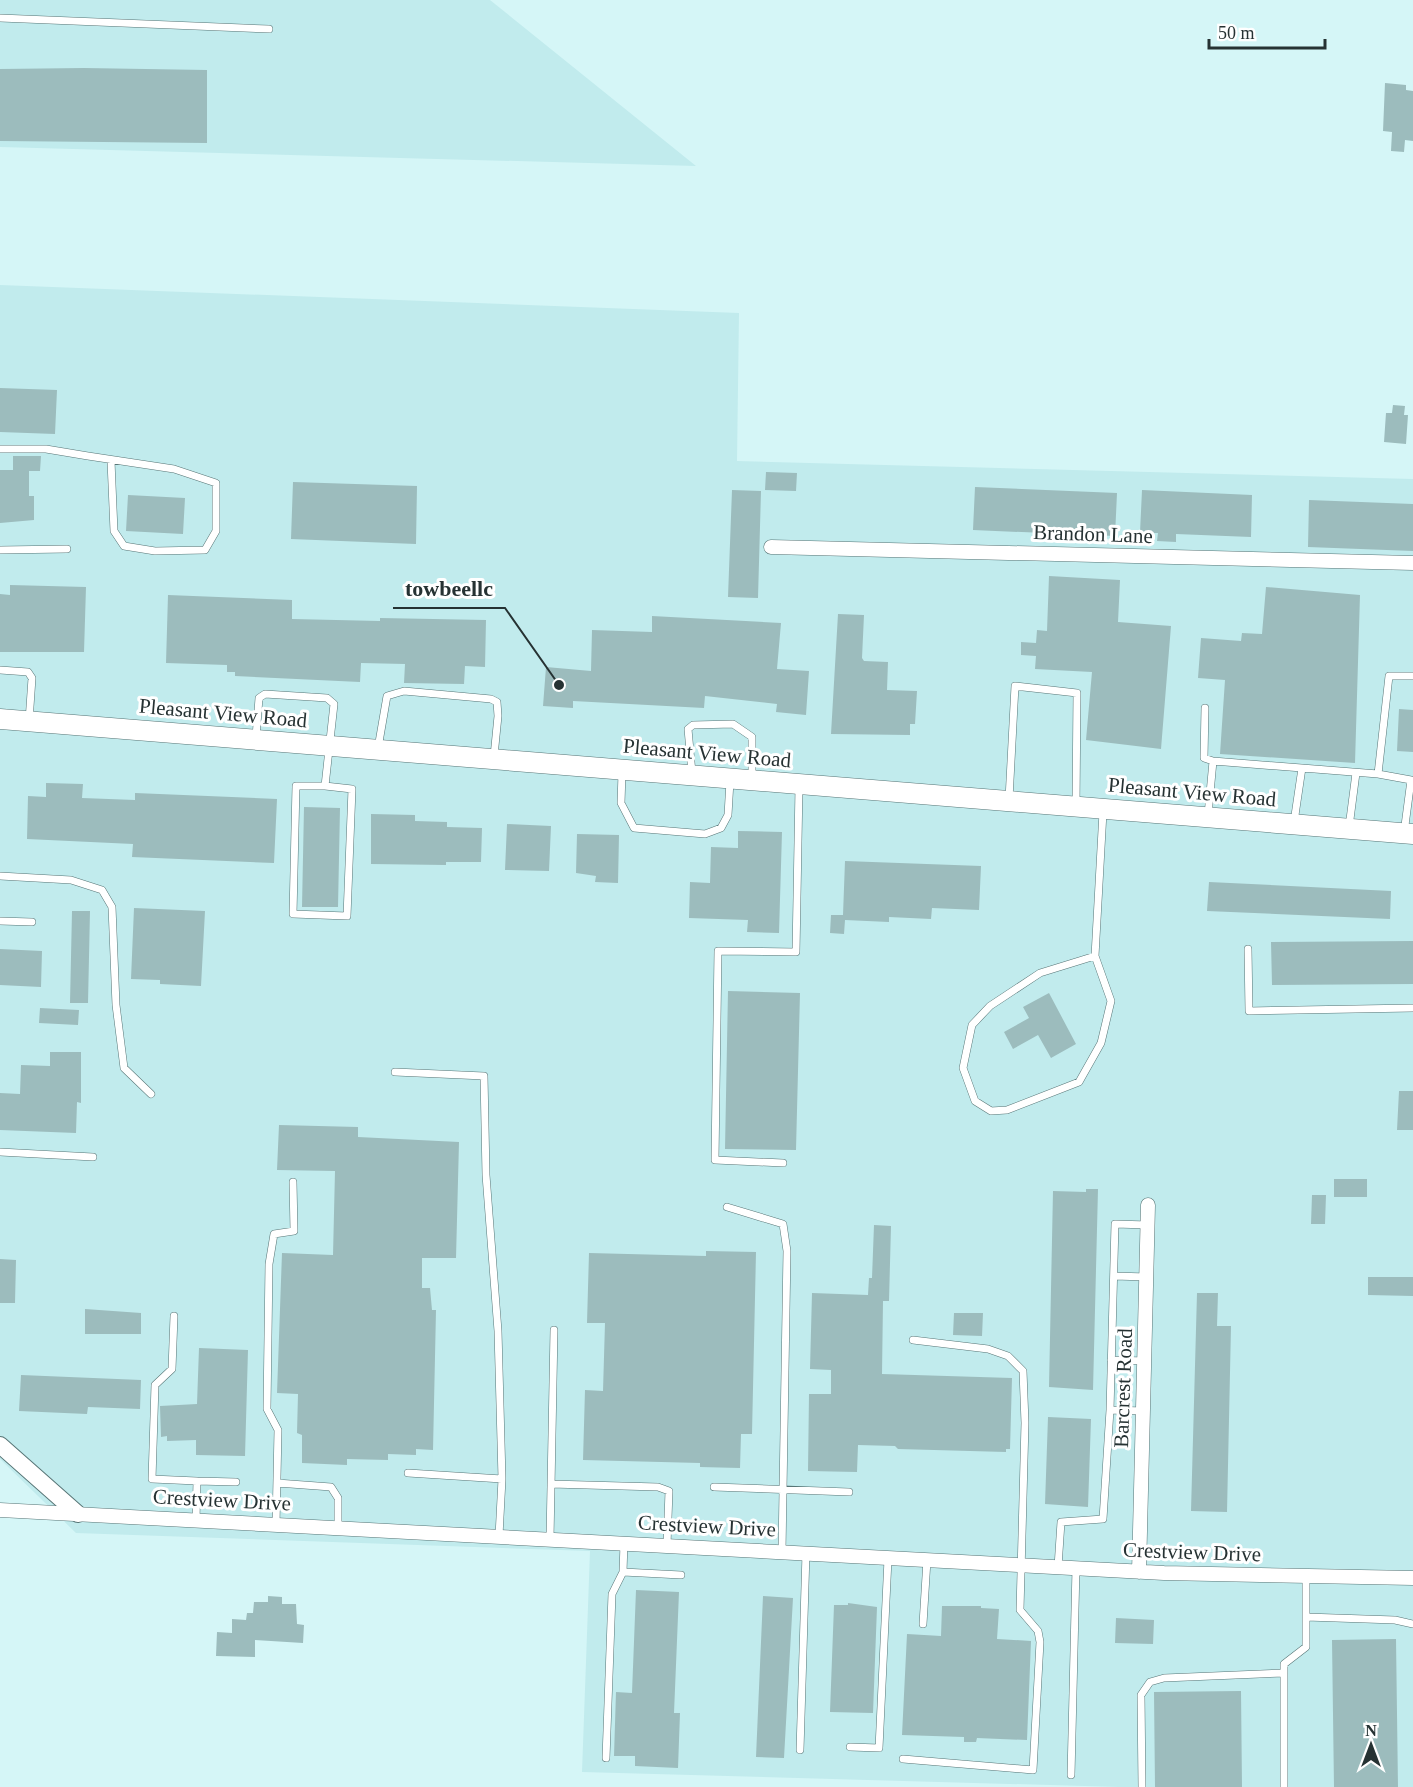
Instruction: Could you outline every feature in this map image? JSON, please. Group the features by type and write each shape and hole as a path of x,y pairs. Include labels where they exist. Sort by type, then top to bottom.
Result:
{"main road":[{"name":"Pleasant View Road","path":"0,719 1410,834"}],"street":[{"name":"Brandon Lane","path":"771,547 1413,563"},
{"name":"Barcrest Road","path":"1139,1572 1148,1204"},
{"path":"0,1445 78,1514"},
{"name":"Crestview Drive","path":"0,1510 1139,1572 1413,1578"}],"lane":[{"path":"0,18 269,28"},
{"path":"0,449 46,449 111,461 174,469 216,483 216,531 205,550 155,551 124,546 114,531 111,461"},
{"path":"0,550 67,549"},
{"path":"0,670 28,672 32,678 29,722"},
{"path":"1378,774 1389,676 1413,676"},
{"path":"1009,801 1016,686 1077,693 1076,807"},
{"path":"378,750 384,703 387,696 404,691 491,699 497,702 494,760"},
{"path":"256,740 260,698 265,694 327,698 334,704 325,786"},
{"path":"1205,708 1204,758 1213,761 1378,774 1412,780 1410,834"},
{"path":"692,776 688,729 693,725 733,724 752,738 752,781"},
{"path":"1208,818 1213,761"},
{"path":"1293,825 1302,768"},
{"path":"622,770 621,803 634,828 657,830 705,834 721,828 728,815 730,779"},
{"path":"1349,829 1356,773"},
{"path":"783,1162 715,1160 718,951 796,952 799,784"},
{"path":"296,786 325,786 352,789 347,916 293,914 296,786"},
{"path":"1095,956 1040,974 990,1006 972,1025 963,1068 975,1101 991,1111 1007,1110 1079,1082 1101,1043 1111,1001 1095,956 1104,809"},
{"path":"0,876 71,880 102,890 112,908 116,1005 124,1068 151,1094"},
{"path":"0,921 32,922"},
{"path":"1248,949 1249,1011 1413,1008"},
{"path":"395,1072 484,1076 486,1175 498,1331 502,1479 499,1536"},
{"path":"0,1152 93,1157"},
{"path":"276,1525 278,1430 267,1409 269,1264 274,1234 294,1231 293,1182"},
{"path":"728,1207 783,1224 787,1251 782,1551"},
{"path":"1058,1567 1061,1521 1103,1520 1110,1410 1115,1224 1148,1225"},
{"path":"1114,1276 1147,1277"},
{"path":"174,1316 172,1369 155,1384 152,1479 236,1482"},
{"path":"550,1539 554,1330"},
{"path":"903,1759 1034,1770 1040,1642 1038,1631 1020,1610 1025,1423 1023,1371 1008,1356 988,1349 913,1340"},
{"path":"1111,1360 1145,1361"},
{"path":"1110,1410 1144,1411"},
{"path":"408,1473 502,1479"},
{"path":"196,1520 197,1480"},
{"path":"277,1483 331,1487 338,1498 338,1528"},
{"path":"551,1484 669,1491 667,1545"},
{"path":"714,1487 849,1492"},
{"path":"606,1758 612,1594 623,1572 624,1543"},
{"path":"800,1750 806,1553"},
{"path":"850,1748 879,1748 888,1559"},
{"path":"923,1624 927,1560"},
{"path":"1071,1775 1076,1568"},
{"path":"623,1572 681,1575"},
{"path":"1284,1787 1284,1664 1306,1647 1306,1576"},
{"path":"1306,1617 1395,1620 1413,1624"},
{"path":"1142,1787 1141,1695 1150,1682 1164,1678 1284,1673"}],"shaded area":[{"path":"0,0 490,0 696,166 0,147"},
{"path":"0,285 739,313 737,461 1413,479 1413,1787 1119,1787 582,1772 590,1551 76,1533 0,1459"}],"building":[{"path":"0,69 207,70 207,143 0,141"},
{"path":"1385,83 1406,85 1406,90 1413,91 1413,141 1405,140 1404,152 1391,151 1392,132 1383,131"},
{"path":"0,388 57,390 55,434 0,432"},
{"path":"1393,405 1405,406 1404,415 1408,415 1406,444 1384,442 1386,413 1392,413"},
{"path":"13,456 41,456 40,471 29,471 29,496 34,496 34,520 0,523 0,470 13,470"},
{"path":"766,472 797,473 796,491 765,490"},
{"path":"293,482 417,486 416,544 291,539"},
{"path":"975,487 1117,493 1115,536 973,530"},
{"path":"732,490 761,491 758,598 728,597"},
{"path":"1142,490 1252,495 1251,537 1176,534 1176,542 1157,541 1158,533 1140,533"},
{"path":"128,495 185,498 183,534 126,531"},
{"path":"1309,500 1413,504 1413,551 1308,547"},
{"path":"1049,576 1120,580 1118,622 1171,626 1161,749 1086,740 1092,672 1035,669 1036,656 1021,655 1021,642 1036,643 1037,630 1047,631"},
{"path":"10,585 86,587 84,652 0,652 0,594 10,595"},
{"path":"1266,587 1360,595 1355,763 1220,754 1225,680 1198,678 1201,638 1241,641 1242,633 1262,634"},
{"path":"168,595 292,600 292,619 486,620 485,667 465,666 464,684 404,683 405,664 361,663 360,682 235,676 235,672 227,672 227,665 166,663"},
{"path":"838,614 864,615 862,658 864,661 888,662 887,690 917,691 915,724 910,724 910,735 831,734"},
{"path":"652,616 781,623 777,669 809,671 806,715 776,712 777,704 705,696 704,708 573,701 573,708 543,706 546,667 591,671 592,630 652,632"},
{"path":"1399,709 1413,710 1413,752 1397,751"},
{"path":"46,783 83,784 82,798 135,800 135,793 277,799 274,863 132,857 133,844 27,839 28,796 46,797"},
{"path":"304,807 340,808 338,907 302,907"},
{"path":"371,814 415,815 415,821 447,822 447,827 482,828 481,862 446,862 446,865 371,864"},
{"path":"507,824 551,826 549,871 505,870"},
{"path":"738,831 782,832 779,933 747,932 748,920 689,918 690,882 710,883 711,847 738,848"},
{"path":"577,834 619,835 618,883 595,882 596,876 576,873"},
{"path":"845,861 981,866 979,910 932,908 931,919 889,917 889,922 845,920 844,934 830,933 831,915 843,915"},
{"path":"1209,882 1391,891 1390,919 1207,911"},
{"path":"134,908 205,911 201,986 160,984 160,980 131,979"},
{"path":"72,911 90,911 88,1003 70,1003"},
{"path":"1413,941 1413,984 1272,985 1271,942"},
{"path":"0,949 42,951 41,987 0,985"},
{"path":"728,991 800,993 796,1150 725,1149"},
{"path":"1049,993 1076,1044 1051,1058 1038,1035 1013,1049 1004,1032 1029,1018 1023,1007"},
{"path":"40,1008 79,1010 78,1025 39,1023"},
{"path":"50,1052 81,1052 81,1103 77,1102 76,1133 0,1130 0,1093 20,1094 21,1065 50,1066"},
{"path":"1399,1091 1413,1091 1413,1130 1397,1130"},
{"path":"279,1125 358,1127 358,1137 459,1142 456,1258 422,1258 422,1288 430,1288 432,1310 436,1310 433,1450 416,1449 416,1455 388,1454 388,1460 347,1459 347,1465 302,1463 302,1435 297,1433 298,1394 277,1393 282,1253 333,1255 335,1171 277,1170"},
{"path":"1334,1179 1367,1179 1367,1197 1334,1197"},
{"path":"1086,1189 1098,1189 1093,1390 1049,1387 1053,1191 1086,1192"},
{"path":"1312,1195 1326,1195 1325,1224 1311,1224"},
{"path":"874,1225 891,1226 889,1301 883,1301 882,1374 1012,1378 1010,1449 1006,1449 1006,1452 898,1449 895,1446 858,1445 857,1472 808,1471 809,1394 831,1394 831,1370 810,1369 812,1293 868,1295 869,1278 872,1278"},
{"path":"706,1251 756,1252 752,1434 741,1434 740,1468 700,1467 700,1463 583,1460 585,1390 603,1391 605,1323 587,1323 589,1253 706,1256"},
{"path":"0,1259 16,1260 15,1303 0,1303"},
{"path":"1368,1277 1413,1277 1413,1296 1368,1295"},
{"path":"1197,1293 1218,1293 1217,1326 1231,1326 1227,1512 1191,1511"},
{"path":"85,1309 141,1313 141,1334 85,1334"},
{"path":"954,1313 983,1313 982,1336 953,1335"},
{"path":"199,1348 248,1350 245,1456 196,1455 196,1440 167,1441 167,1436 161,1437 160,1406 197,1404"},
{"path":"21,1375 141,1380 140,1409 88,1407 87,1414 19,1411"},
{"path":"1048,1417 1091,1419 1088,1507 1045,1504"},
{"path":"636,1590 679,1592 674,1713 680,1713 678,1768 635,1766 635,1756 614,1756 616,1692 632,1693"},
{"path":"268,1596 282,1597 282,1604 296,1604 297,1624 304,1625 303,1643 255,1640 255,1657 216,1656 217,1632 232,1633 232,1619 246,1620 247,1613 253,1613 254,1602 268,1602"},
{"path":"763,1596 793,1598 784,1758 756,1757"},
{"path":"848,1603 877,1607 873,1713 830,1712 834,1605 848,1605"},
{"path":"942,1606 981,1606 981,1608 999,1609 997,1639 1031,1641 1027,1740 977,1738 976,1742 964,1742 964,1737 902,1735 907,1634 941,1636"},
{"path":"1116,1618 1154,1620 1153,1644 1115,1643"},
{"path":"1396,1639 1398,1787 1334,1787 1332,1640"},
{"path":"1241,1691 1242,1787 1155,1787 1154,1692"}],"place":[{"name":"towbeellc","path":"559,685"}]}
